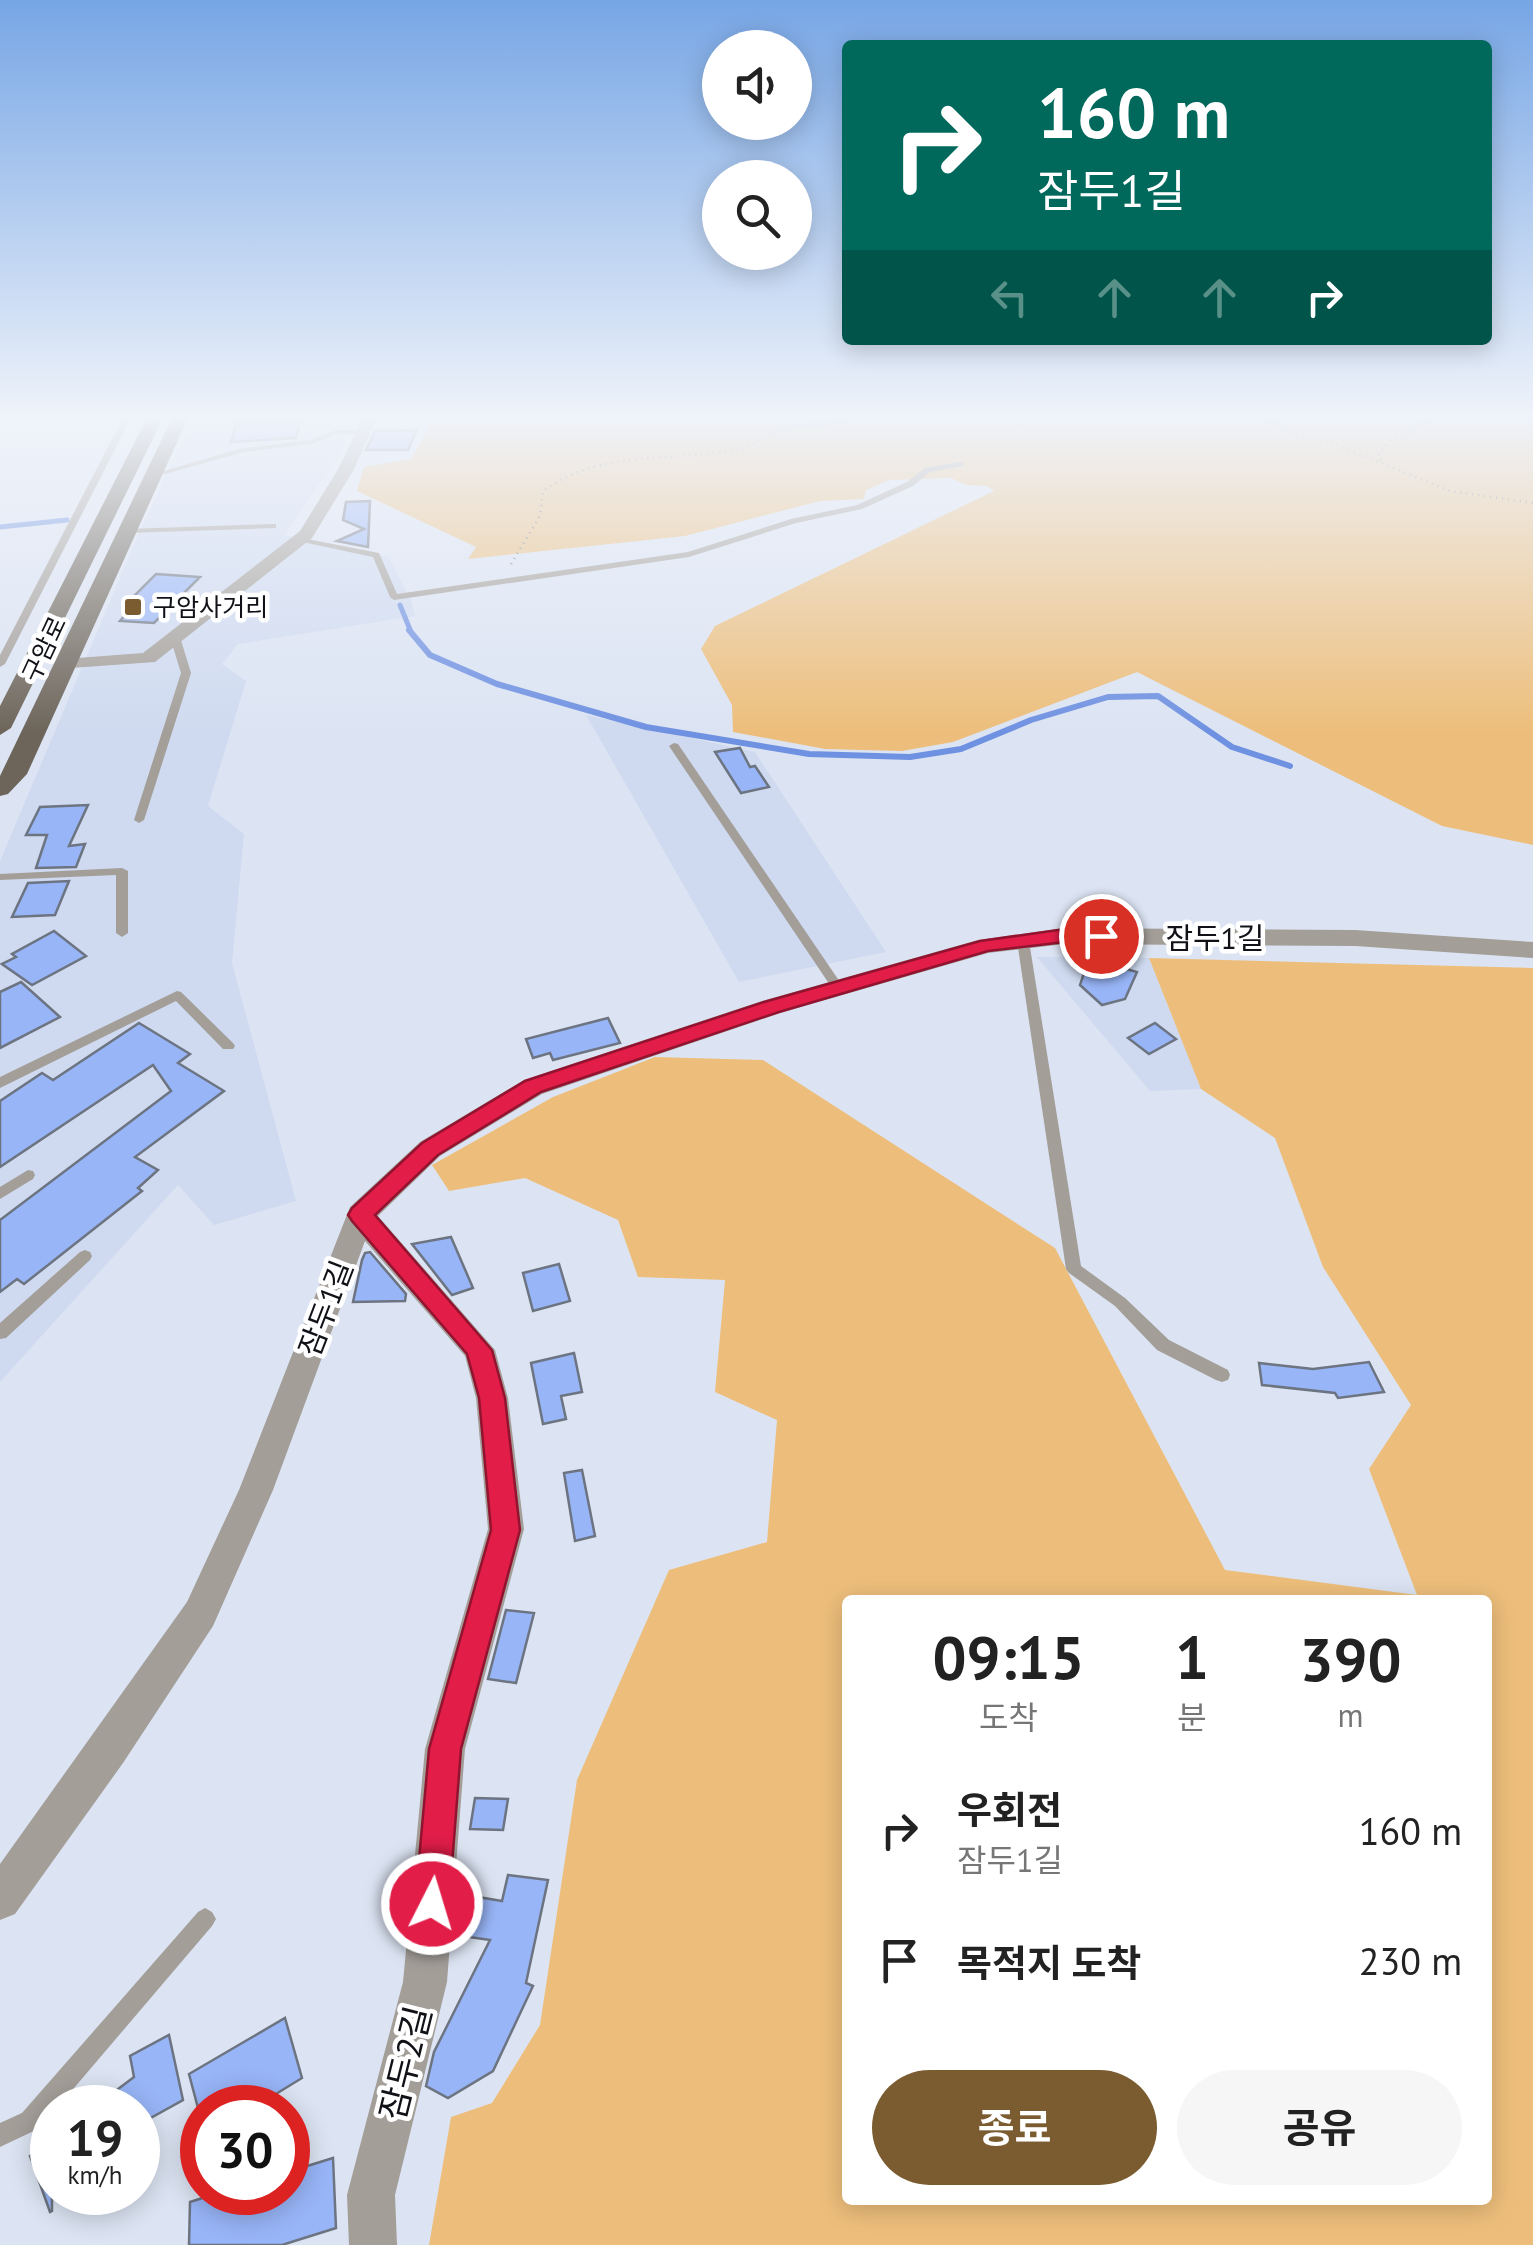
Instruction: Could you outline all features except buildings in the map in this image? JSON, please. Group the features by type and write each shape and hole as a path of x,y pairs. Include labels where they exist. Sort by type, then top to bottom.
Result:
{"main road":[{"name":"구암로","path":"0,728 103,523"},
{"name":"구암로","path":"0,788 16,774 131,523"}],"street":[{"path":"64,665 148,658 297,540 310,523"},
{"name":"잠두1길","path":"0,1899 109,1749 200,1614 256,1490 360,1215 430,1149 533,1087 657,1043 987,945 1065,936 1355,938 1533,950"},
{"name":"잠두2길","path":"360,1215 479,1350 492,1398 506,1530 445,1749 426,1982 371,2195 374,2245"}],"lane":[{"path":"0,664 73,523"},
{"path":"297,540 376,555 394,597 689,554 788,523"},
{"path":"127,531 273,526"},
{"path":"139,820 186,673 175,637"},
{"path":"674,746 838,988"},
{"path":"0,877 122,870 122,933"},
{"path":"1023,940 1074,1269 1120,1302 1163,1346 1222,1374"},
{"path":"0,1082 177,995 228,1046"},
{"path":"0,1194 28,1175"},
{"path":"0,1333 85,1256"},
{"path":"0,2135 30,2121 206,1919"}],"path":[{"path":"502,580 533,523"}],"shaded area":[{"path":"144,523 293,523 284,535 388,557 411,600 415,616 238,644 222,664 246,681 208,806 244,834 232,963 296,1201 214,1225 178,1185 0,1382 0,861"},
{"path":"425,523 736,523 685,536 468,559 476,547"},
{"path":"928,523 1533,523 1533,845 1442,826 1137,672 953,742 902,751 825,749 733,732 732,705 701,649 715,626"},
{"path":"586,715 755,752 886,952 739,982"},
{"path":"1037,957 1149,958 1201,1089 1150,1091"},
{"path":"1149,958 1533,968 1533,2245 429,2245 451,2117 492,2103 540,2025 577,1780 669,1570 767,1542 777,1420 715,1392 725,1280 638,1277 618,1220 525,1178 449,1191 432,1165 553,1097 655,1057 763,1060 1055,1248 1225,1570 1417,1595 1369,1469 1411,1405 1323,1267 1275,1138 1201,1089"}],"waterway":[{"path":"0,527 41,523"},
{"path":"400,605 411,632"},
{"path":"409,630 430,655 497,684 646,727 809,754 910,757 961,749 1031,720 1108,697 1158,696 1232,747 1290,766"}],"place":[{"name":"구암사거리","path":"133,607"}],"route":[{"path":"432,1904 445,1749 506,1530 492,1398 479,1350 360,1215 430,1149 533,1087 772,1007 987,945 1101,936"}]}
